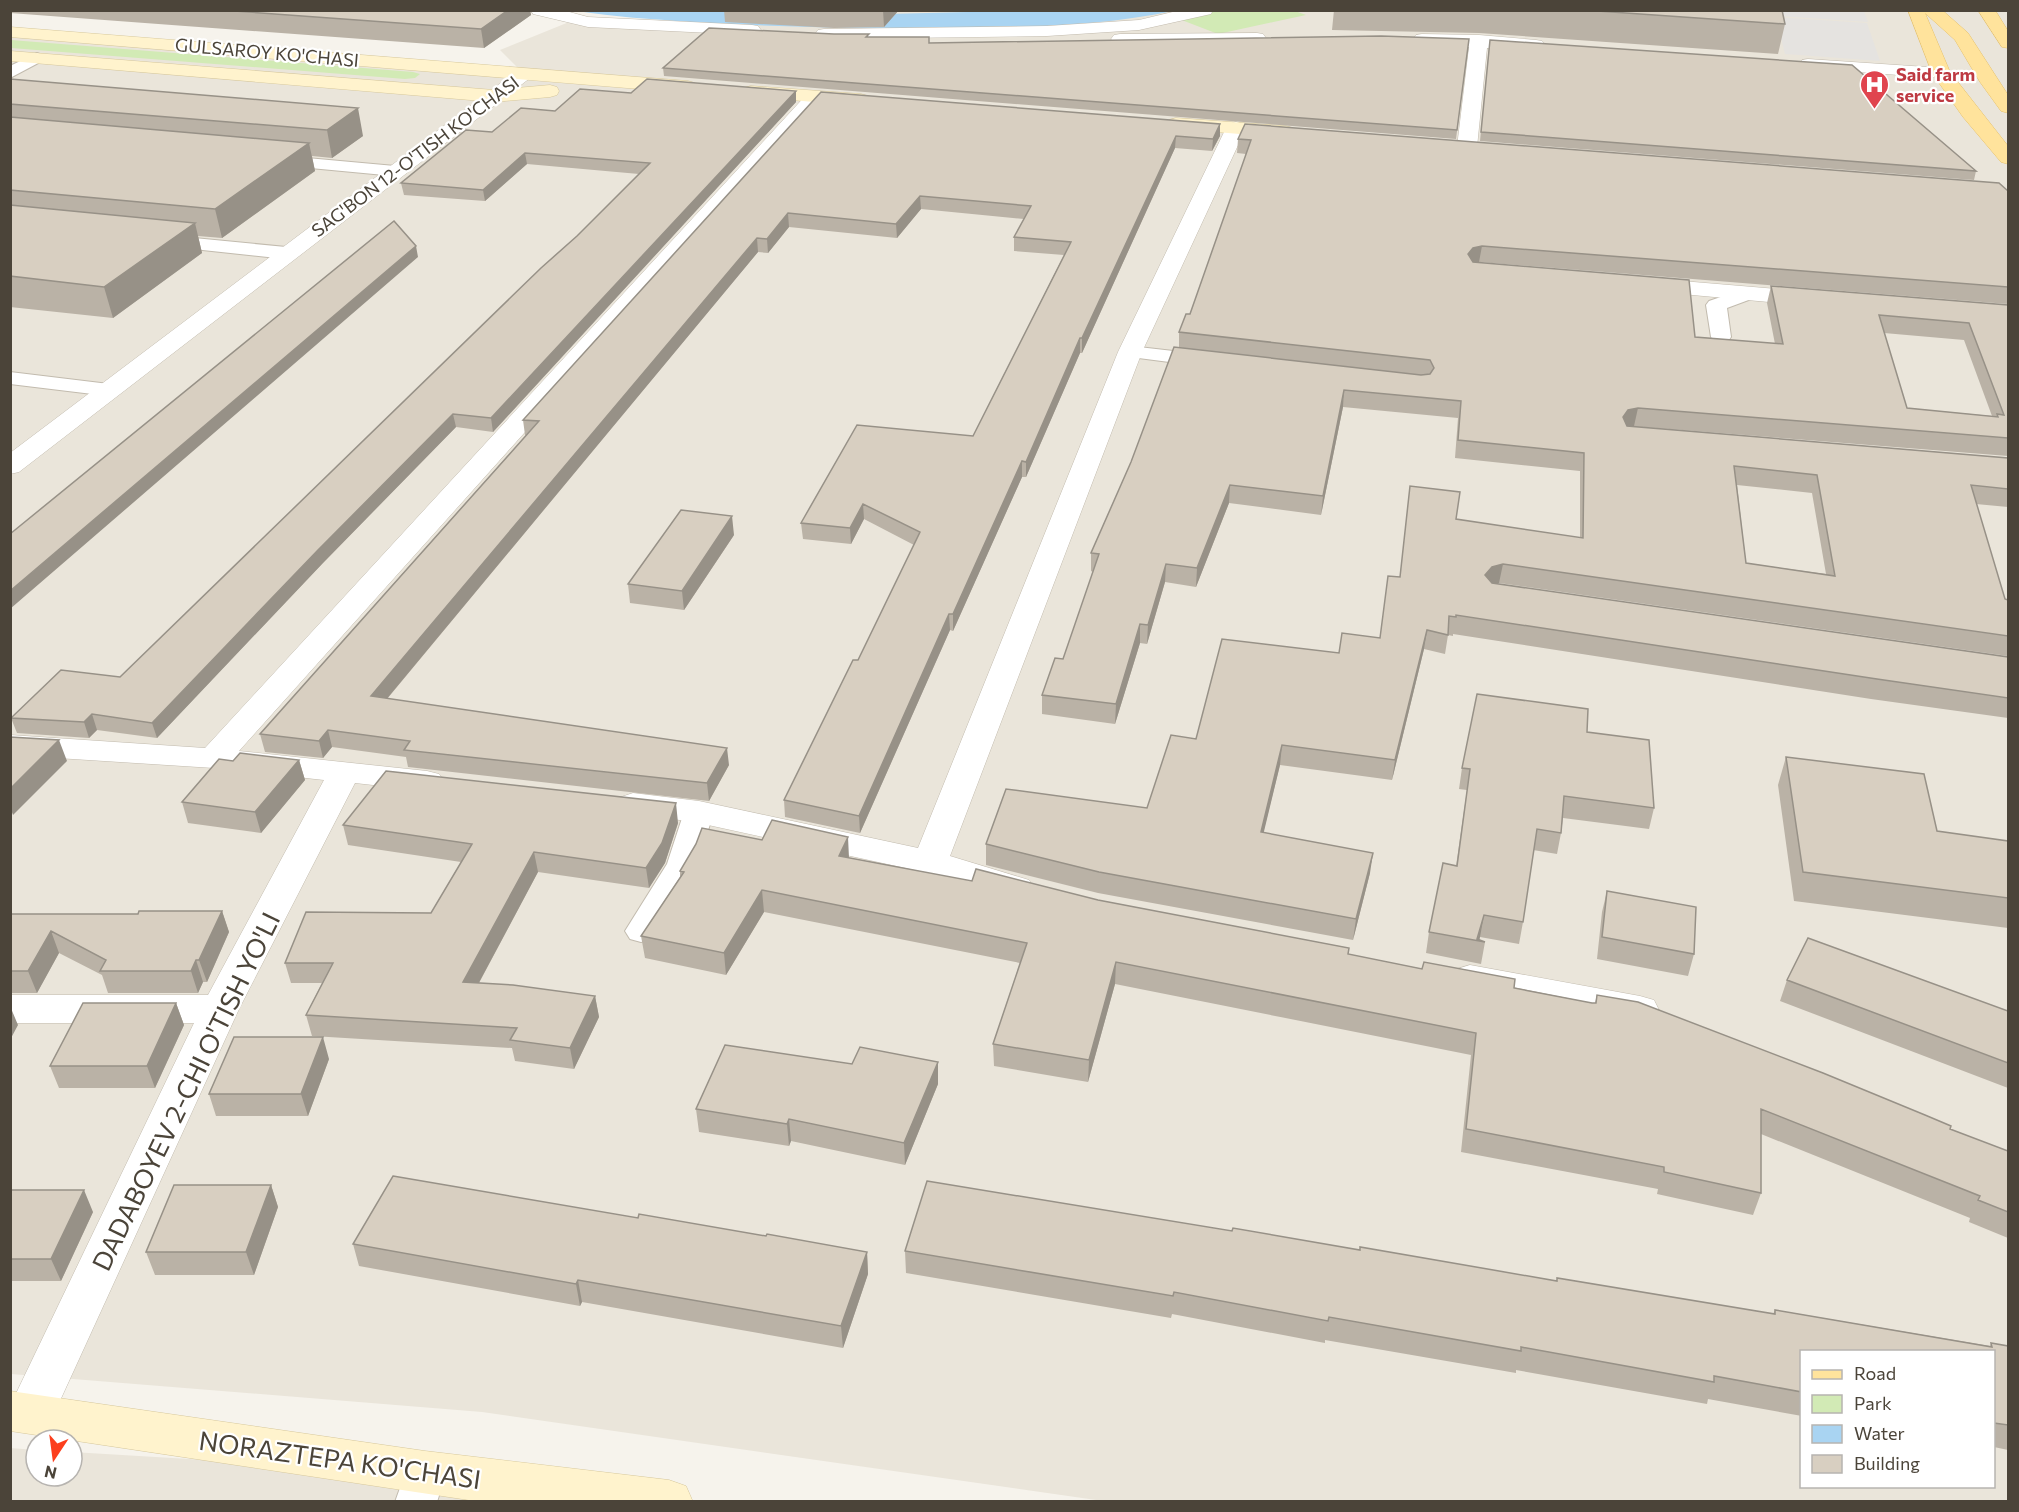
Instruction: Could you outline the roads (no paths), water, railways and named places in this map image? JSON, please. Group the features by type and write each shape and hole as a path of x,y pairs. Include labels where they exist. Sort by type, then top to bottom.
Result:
{"main road":[{"path":"1916,10 1941,73 1970,113 2008,158"},
{"path":"1932,10 1962,37 1989,82 2008,107"},
{"path":"1986,10 2008,43"},
{"name":"GULSAROY KO'CHASI","path":"10,32 524,74"},
{"name":"GULSAROY KO'CHASI","path":"10,56 494,96 639,83"},
{"name":"SAG'BON 12-O'TISH KO'CHASI","path":"524,74 709,88"},
{"path":"733,90 885,102"},
{"path":"1154,122 1305,134"},
{"path":"1444,145 1491,148"},
{"name":"NORAZTEPA KO'CHASI","path":"21,1412 420,1487 669,1502"}],"street":[{"path":"539,10 588,22 764,31"},
{"path":"588,22 604,10"},
{"path":"811,33 1047,31 1139,25 1205,10"},
{"path":"1120,39 1274,38"},
{"path":"1402,38 1479,40 1550,46"},
{"path":"1467,147 1479,40"},
{"path":"1787,62 1941,73"},
{"name":"SAG'BON 12-O'TISH KO'CHASI","path":"10,466 286,253 524,74"},
{"path":"214,758 815,97"},
{"path":"930,862 1130,352 1236,128"},
{"path":"1619,283 1839,301"},
{"path":"10,745 214,758 463,785"},
{"name":"DADABOYEV 2-CHI O'TISH YO'LI","path":"21,1412 220,1009 345,771"},
{"path":"604,801 699,812 930,862 1043,894"},
{"path":"1437,971 1638,1009 1671,1021"},
{"path":"10,1009 220,1009"}],"lane":[{"path":"10,73 37,58"},
{"path":"255,159 394,171"},
{"path":"141,239 286,253"},
{"path":"1721,337 1716,305 1747,294"},
{"path":"1130,352 1234,364"},
{"path":"10,378 109,390"},
{"path":"641,931 682,864 699,812"}],"water":[{"path":"707,10 807,16 1007,11 1173,11 1069,25 930,28 716,23 633,18 577,11"}],"place":[{"name":"Said farm service","path":"1875,110"}]}
